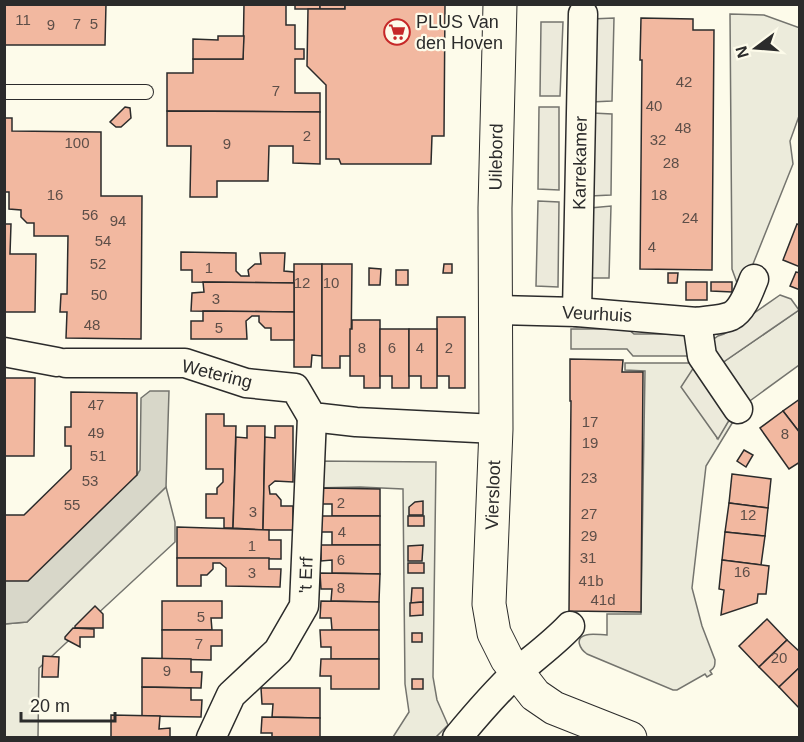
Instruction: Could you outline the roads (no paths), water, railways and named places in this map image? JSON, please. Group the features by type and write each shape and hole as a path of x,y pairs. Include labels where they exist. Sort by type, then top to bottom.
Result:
{"street":[{"name":"Uilebord","path":"496,310 495,208 500,4"},
{"name":"Karrekamer","path":"577,312 583,14"},
{"name":"Veurhuis","path":"496,310 577,312 697,321 732,316 744,302 754,279"},
{"name":"Viersloot","path":"496,310 496,429 489,604 494,633 507,659 535,695 554,708 630,738"},
{"path":"697,321 702,356 738,409"},
{"name":"Wetering","path":"4,352 61,362 185,363 246,384 295,388 312,417"},
{"path":"312,417 356,422 496,429"},
{"name":"'t Erf","path":"211,738 231,695 278,651 304,606 312,417"},
{"path":"457,738 479,711 518,672 570,626"}],"lane":[{"path":"4,92 146,92"}],"place":[{"name":"PLUS Van den Hoven","path":"397,32"}]}
